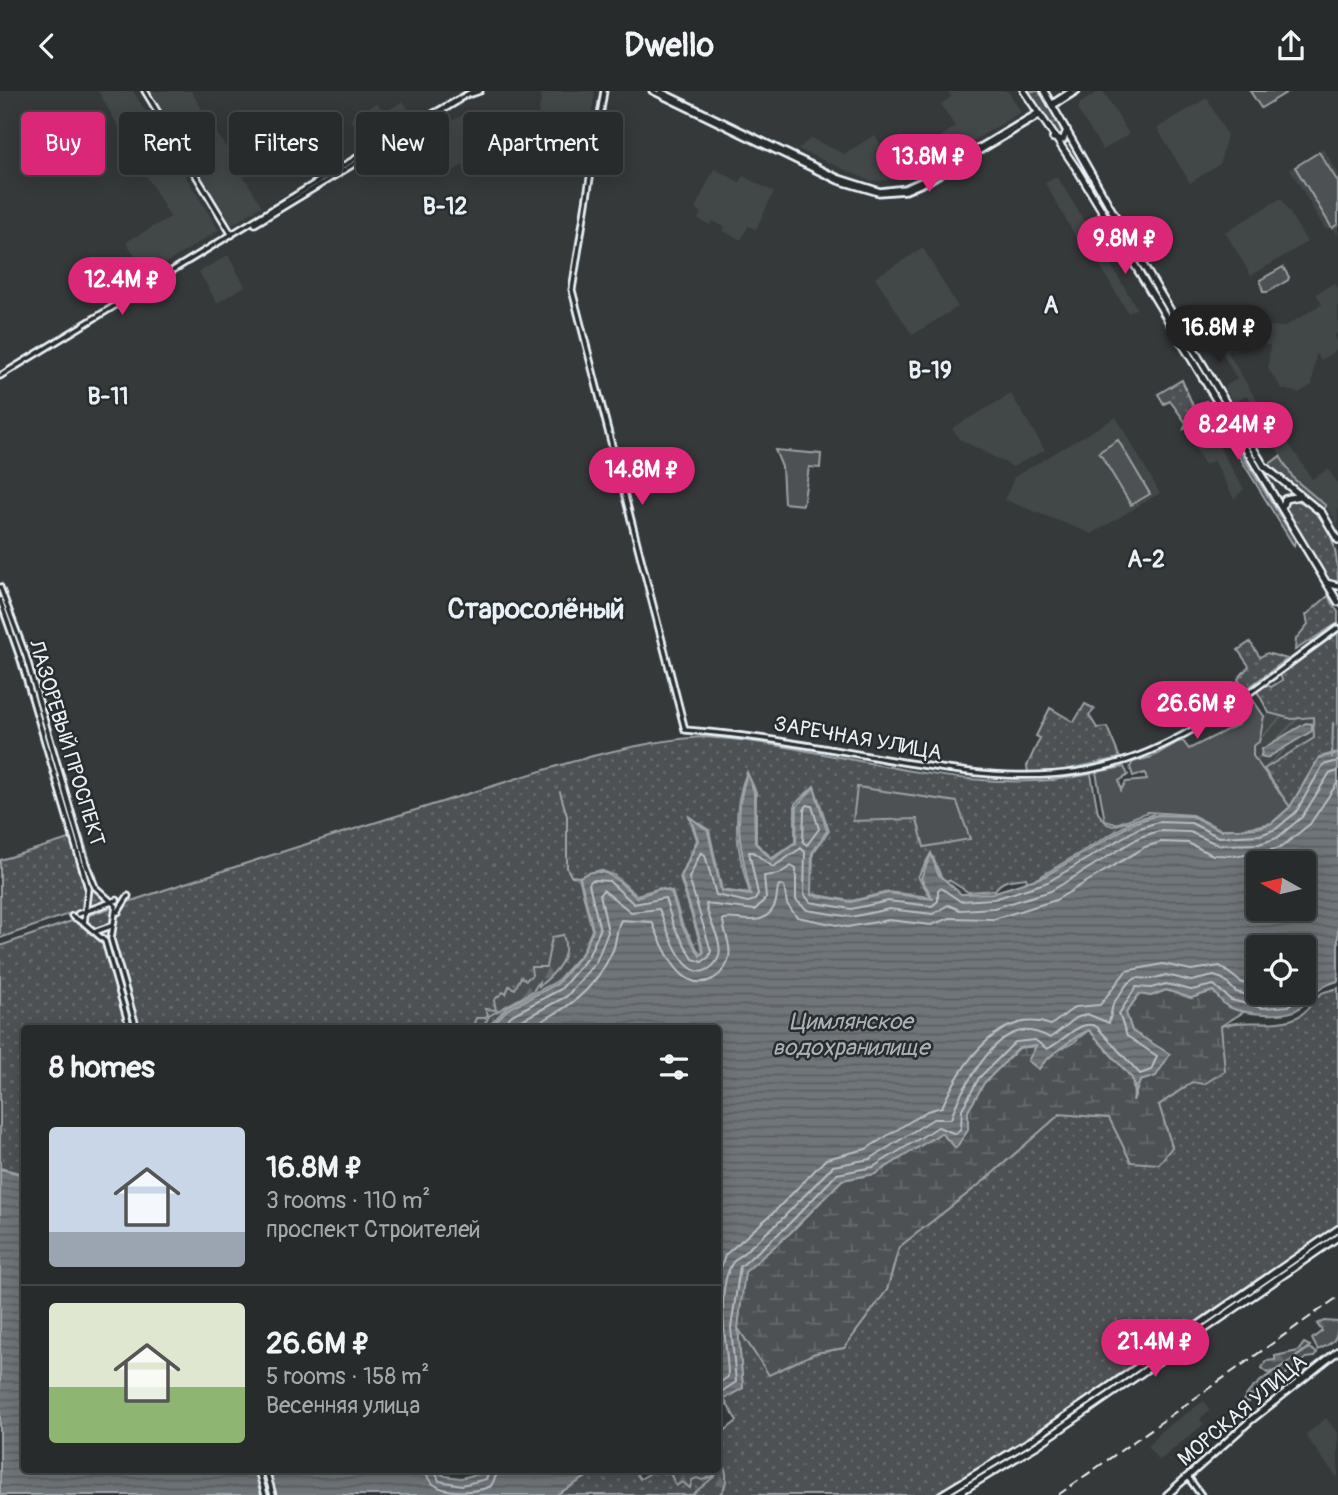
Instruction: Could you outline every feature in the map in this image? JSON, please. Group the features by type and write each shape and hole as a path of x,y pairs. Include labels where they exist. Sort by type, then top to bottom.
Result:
{"main road":[{"path":"1024,91 1053,138 1078,171 1338,602"},
{"path":"1044,91 1067,128 1098,189 1264,466 1330,523 1338,540"},
{"path":"1053,138 1063,140 1067,128"},
{"path":"1282,511 1285,499 1300,496"},
{"path":"1326,583 1338,586"},
{"path":"941,1495 1030,1441 1338,1229"},
{"path":"955,1495 1030,1451 1338,1237"},
{"name":"МОРСКАЯ УЛИЦА","path":"1167,1495 1271,1403 1338,1351"}],"street":[{"path":"144,91 232,237"},
{"path":"232,237 375,147 473,91"},
{"path":"0,376 480,91"},
{"name":"ЗАРЕЧНАЯ УЛИЦА","path":"603,91 572,290 685,730 733,733 951,770 1024,777 1080,772 1127,760 1172,741 1219,713 1338,628"},
{"path":"652,91 838,180 879,193 906,191 929,181 1038,114"},
{"path":"660,91 839,178 880,191 905,188 928,178 1038,114"},
{"path":"1052,105 1074,91"},
{"name":"ЛАЗОРЕВЫЙ ПРОСПЕКТ","path":"0,587 26,656 86,864 95,887 111,902 117,913"},
{"name":"ЛАЗОРЕВЫЙ ПРОСПЕКТ","path":"0,600 21,660 88,888 89,903 84,923"},
{"path":"128,896 111,926 111,939 137,1025"},
{"path":"78,914 117,900"},
{"path":"72,916 105,941 129,1025"},
{"path":"95,932 111,926"},
{"path":"259,1473 265,1495"},
{"path":"267,1473 273,1495"},
{"path":"1188,1477 1201,1495"}],"shaded area":[{"path":"98,91 133,91 146,112 119,112 119,128"},
{"path":"150,91 191,91 204,112 163,112"},
{"path":"542,91 595,91 592,112 539,112"},
{"path":"948,91 1008,91 1021,112 921,172 900,180 870,181 798,149 811,138 844,154 875,135 897,171 945,143 941,136 955,127 941,104 951,97"},
{"path":"1103,91 1129,134 1103,150 1078,111 1080,103"},
{"path":"1207,98 1227,135 1220,164 1190,183 1157,128"},
{"path":"403,101 410,112 386,112"},
{"path":"377,103 383,112 362,112"},
{"path":"356,115 356,130 350,119"},
{"path":"463,115 463,165 451,172 449,169 449,122"},
{"path":"215,130 229,153 229,175 243,175 262,206 232,225 201,175 215,175"},
{"path":"1323,148 1338,173 1338,236 1333,228 1325,229 1290,169"},
{"path":"714,169 740,182 743,176 774,192 756,229 748,226 741,240 723,231 725,227 712,221 710,225 698,219 701,212 695,208"},
{"path":"146,175 185,175 219,230 147,275 126,242 170,217"},
{"path":"1057,176 1137,308 1128,313 1083,238 1078,241 1045,183"},
{"path":"1281,198 1307,242 1251,276 1225,232"},
{"path":"923,248 958,307 912,335 875,277"},
{"path":"228,255 245,286 217,303 199,272"},
{"path":"1334,283 1338,288 1338,333 1335,335 1338,349 1321,360 1316,354 1312,385 1299,393 1282,389 1268,369 1270,345 1232,342 1234,347 1227,351 1283,444 1288,442 1312,479 1328,469 1338,484 1338,525 1325,505 1294,479 1247,396 1233,403 1224,387 1237,379 1220,349 1231,343 1223,342 1210,322 1284,327 1322,304 1316,294"},
{"path":"1011,394 1045,450 1013,467 959,439 952,428"},
{"path":"1116,417 1160,493 1092,534 1005,500 1014,477"},
{"path":"1209,430 1244,489 1234,499 1214,460 1205,465 1186,433"},
{"path":"1269,713 1292,719 1313,717 1315,738 1264,769 1253,756 1253,746 1259,742 1264,716"},
{"path":"1204,1401 1210,1410 1200,1419 1204,1424 1159,1461 1148,1447 1161,1431"},
{"path":"1326,1418 1338,1433 1338,1479 1305,1435"}],"green space":[{"path":"1029,91 1040,91 1063,131 1062,135 1056,136"},
{"path":"1250,91 1289,91 1261,108"},
{"path":"1319,152 1338,182 1338,224 1332,228 1295,167"},
{"path":"1283,267 1288,280 1268,292 1263,292 1260,280"},
{"path":"1182,380 1194,408 1206,401 1209,409 1216,415 1219,413 1224,424 1198,426 1196,422 1184,429 1186,423 1170,401 1164,404 1158,394"},
{"path":"1225,428 1295,540 1294,546 1223,430"},
{"path":"1118,440 1150,494 1131,505 1099,452"},
{"path":"775,450 821,454 820,468 809,467 803,505 784,503 782,467"},
{"path":"1280,456 1294,479 1325,505 1325,508 1320,509 1267,466"},
{"path":"1294,499 1316,513 1330,533 1336,556 1338,582 1328,580 1285,510 1288,502"},
{"path":"1328,596 1338,612 1338,623 1295,650 1296,639 1308,624 1306,615"},
{"path":"1338,633 1338,752 1319,757 1290,807 1264,769 1314,738 1313,717 1292,719 1269,713 1257,691 1266,684 1271,687 1282,680 1280,674"},
{"path":"1250,642 1260,657 1267,653 1287,659 1244,691 1238,679 1249,666 1238,650"},
{"path":"1250,696 1264,716 1259,742 1253,746 1253,756 1290,807 1272,823 1241,829 1220,829 1192,815 1148,812 1116,824 1105,821 1096,772 1124,767 1128,775 1119,781 1121,790 1126,782 1147,780 1145,773 1133,776 1130,767 1133,762 1152,757 1178,742 1183,741 1189,749 1239,724 1234,706"},
{"path":"1085,704 1095,709 1089,715 1097,728 1107,727 1120,758 1055,772 1028,773 1027,766 1040,738 1036,736 1050,708 1074,722"},
{"path":"702,737 751,741 896,768 993,781 1042,781 1091,774 1098,813 1107,824 1113,826 1154,814 1133,821 1028,884 1026,878 1005,881 995,890 968,892 949,880 943,881 931,853 918,877 931,897 888,892 851,901 812,894 813,853 829,831 814,786 795,804 795,842 772,858 756,843 756,792 747,772 738,803 737,833 750,894 722,890 709,830 689,817 697,840 680,878 703,952 700,954 682,923 672,891 660,888 636,895 614,875 600,870 579,877 592,930 582,953 556,982 507,1007 490,1025 21,1025 21,1173 0,1168 0,946 221,871 540,771 604,753 669,740"},
{"path":"857,787 957,802 970,839 924,847 917,819 853,821"},
{"path":"82,835 103,902 0,938 0,860"},
{"path":"563,935 565,950 560,964 551,976 539,986 539,982 533,991 489,1016 484,1025 473,1025 476,1018 485,1018 488,1014 485,1009 496,1010 494,1000 503,992 506,994 509,986 515,989 521,977 526,980 532,975 531,967 546,967 552,937"},
{"path":"1338,988 1338,1225 1023,1441 933,1495 556,1495 593,1473 636,1473 640,1479 651,1473 721,1473 721,1434 737,1421 724,1399 743,1388 738,1328 769,1374 815,1353 844,1348 887,1289 899,1247 985,1180 1060,1114 1110,1118 1131,1162 1172,1147 1159,1105 1192,1082 1221,1026 1293,1019 1310,1005 1316,1005 1318,996"},
{"path":"1166,990 1191,998 1213,991 1223,1002 1247,1010 1221,1026 1225,1071 1204,1084 1192,1082 1159,1105 1172,1147 1159,1164 1131,1162 1109,1118 1060,1114 985,1180 899,1247 887,1290 844,1348 815,1353 769,1375 738,1328 744,1272 791,1232 842,1180 875,1174 941,1133 956,1147 968,1130 968,1111 984,1083 1020,1047 1036,1046 1035,1052 1046,1057 1071,1044 1089,1030 1132,1078 1134,1096 1140,1081 1156,1076 1162,1063 1132,1031 1126,1013 1139,994 1151,996"},
{"path":"1324,1321 1338,1322 1337,1333 1331,1343 1318,1350 1312,1339 1322,1331 1317,1324"},
{"path":"1304,1343 1310,1346 1278,1370 1268,1373 1262,1368 1266,1361 1298,1351"},
{"path":"1309,1348 1317,1353 1314,1357 1306,1358 1280,1379 1276,1379 1279,1383 1260,1396 1250,1395 1249,1402 1243,1401 1254,1386"},
{"path":"721,1459 726,1480 719,1495 692,1495 716,1475 692,1480 690,1488 682,1482 676,1486 670,1473 721,1473"}],"water":[{"path":"1306,723 1312,724 1312,731 1267,758 1261,756 1262,749"},
{"name":"Цимлянское водохранилище","path":"1338,753 1338,981 1316,993 1316,935 1246,935 1246,1005 1303,1005 1298,1009 1275,1014 1235,1009 1224,1004 1213,991 1191,998 1166,990 1151,996 1139,994 1126,1013 1132,1031 1170,1054 1156,1076 1140,1081 1133,1101 1135,1086 1132,1078 1089,1030 1061,1048 1039,1069 1028,1061 1036,1046 1019,1048 984,1083 968,1111 968,1130 956,1148 941,1133 875,1174 842,1180 791,1232 745,1272 738,1328 743,1388 721,1400 721,1025 492,1025 508,1009 557,984 582,954 593,930 580,877 589,873 611,876 636,897 660,889 671,892 681,924 700,956 704,952 681,877 698,840 690,817 708,831 721,891 751,895 741,849 739,820 742,790 747,774 754,791 755,843 772,860 796,843 797,806 814,787 827,831 812,853 811,895 851,902 888,893 933,899 921,878 931,854 938,874 961,894 992,893 1045,876 1134,823 1157,815 1192,816 1220,830 1257,828 1272,823 1290,807 1319,758"},
{"path":"0,1169 21,1174 21,1473 441,1473 461,1478 482,1473 593,1473 556,1495 0,1495"}],"waterway":[{"path":"1332,757 1333,723"},
{"path":"560,792 567,816 567,868 571,876 580,877"}],"railway":[{"path":"1058,1495 1338,1297"}],"district":[{"name":"В-12","path":"445,206"},
{"name":"А","path":"1051,305"},
{"name":"В-19","path":"930,370"},
{"name":"В-11","path":"108,396"},
{"name":"А-2","path":"1146,559"},
{"name":"Староcолёный","path":"536,608"}]}
